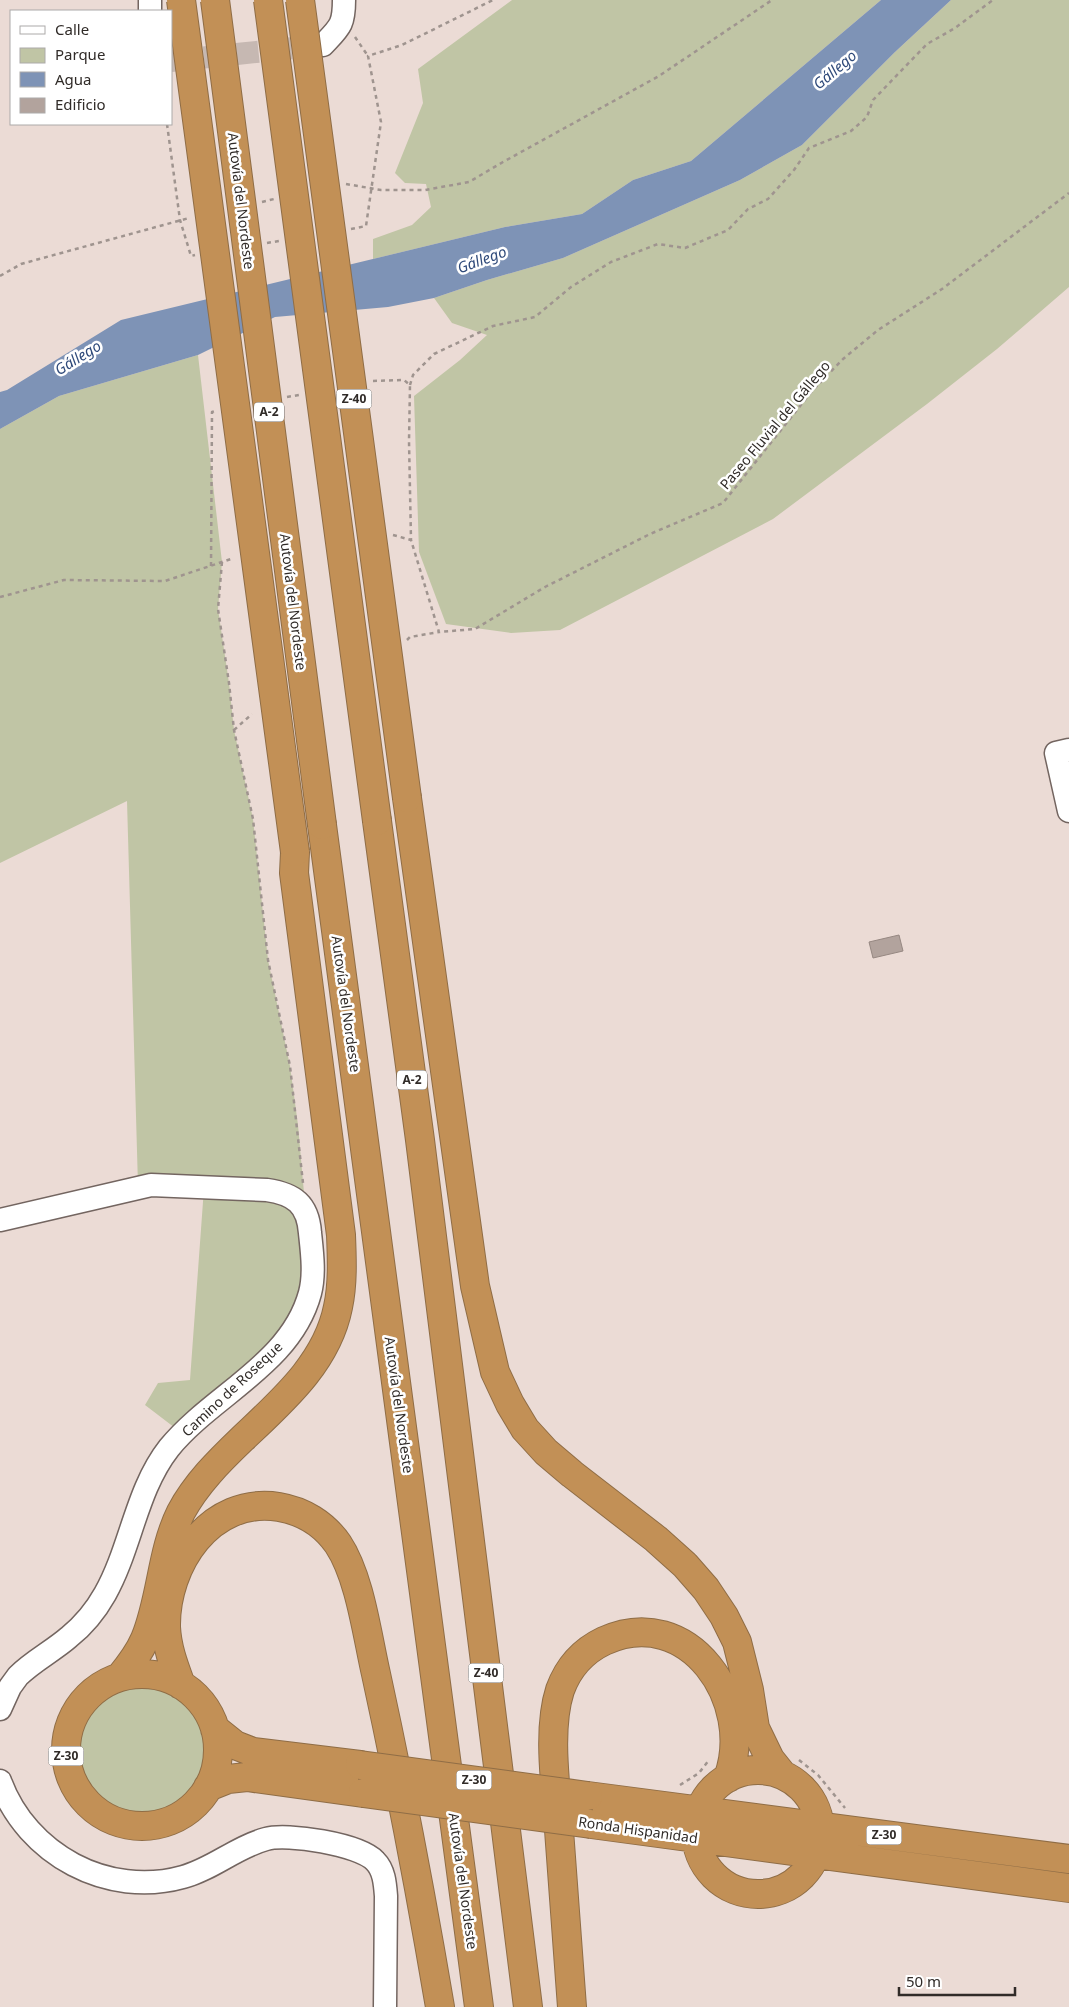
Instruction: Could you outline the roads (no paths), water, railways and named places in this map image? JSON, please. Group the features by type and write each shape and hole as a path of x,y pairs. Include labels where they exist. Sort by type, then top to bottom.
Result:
{"highway":[{"path":"120,1677 145,1640 155,1609 168,1548 177,1522 189,1498 227,1453 307,1373 329,1335 338,1308 341,1283 341,1235 294,873 295,852 181,0"},
{"name":"Autovía del Nordeste","path":"215,0 322,825 479,2007"},
{"name":"A-2","path":"268,0 378,822 444,1338"},
{"name":"Z-40","path":"300,0 417,870 418,950 447,1217 444,1338 528,2007"},
{"path":"295,852 302,872 316,967 331,1040 368,1305 391,1340"},
{"path":"417,870 475,1286 495,1372 510,1404 525,1429 546,1452 656,1538 706,1589 724,1616 737,1642 749,1690 755,1728 770,1759 789,1766 799,1784 812,1799 816,1808 821,1827 820,1845 807,1871 782,1891 757,1895 732,1889 720,1882 704,1862 696,1838 700,1810 708,1795 728,1778 736,1774 789,1766"},
{"path":"181,1685 169,1652 166,1625 168,1610 178,1571 186,1554 205,1529 226,1514 255,1506 287,1508 310,1518 321,1526 338,1544 350,1570 355,1587 387,1723 417,1870 440,2007"},
{"path":"572,2007 555,1780 554,1730 555,1709 560,1691 571,1667 596,1645 610,1639 636,1633 664,1635 692,1650 707,1664 720,1682 730,1707 735,1743 732,1767 728,1778"},
{"name":"Ronda Hispanidad","path":"130,1674 151,1674 181,1685 196,1697 208,1712 215,1729 217,1758 214,1773 208,1787 201,1798 182,1815 170,1820 152,1825 132,1826 107,1818 87,1802 72,1781 68,1769 66,1743 68,1730 76,1712 87,1696 108,1681 130,1674"},
{"name":"Ronda Hispanidad","path":"215,1729 235,1745 253,1752 360,1764 1069,1859"},
{"name":"Ronda Hispanidad","path":"208,1787 228,1779 247,1777 1069,1888"},
{"path":"417,1870 411,1882 426,2007"}],"street":[{"path":"323,45 338,30 343,20 344,0"},
{"path":"1069,750 1056,753 1069,811"},
{"name":"Camino de Roseque","path":"0,1220 138,1186 158,1184 280,1192 301,1204 307,1215 313,1255 310,1292 306,1306 296,1324 257,1369 195,1421 169,1448 153,1473 120,1562 105,1594 81,1627 18,1676 10,1687 0,1710"},
{"path":"0,1781 12,1806 24,1823 51,1850 67,1862 85,1871 106,1879 125,1883 149,1884 185,1877 238,1849 262,1840 278,1837 350,1847 369,1855 381,1870 386,1888 385,2007"}],"water":[{"name":"Gállego","path":"881,0 951,0 895,52 802,145 740,180 563,258 434,298 388,307 275,317 198,355 59,396 0,429 0,392 7,390 121,320 505,227 582,214 633,180 691,161"}],"tunnel":[{"path":"172,61 322,45"}]}
